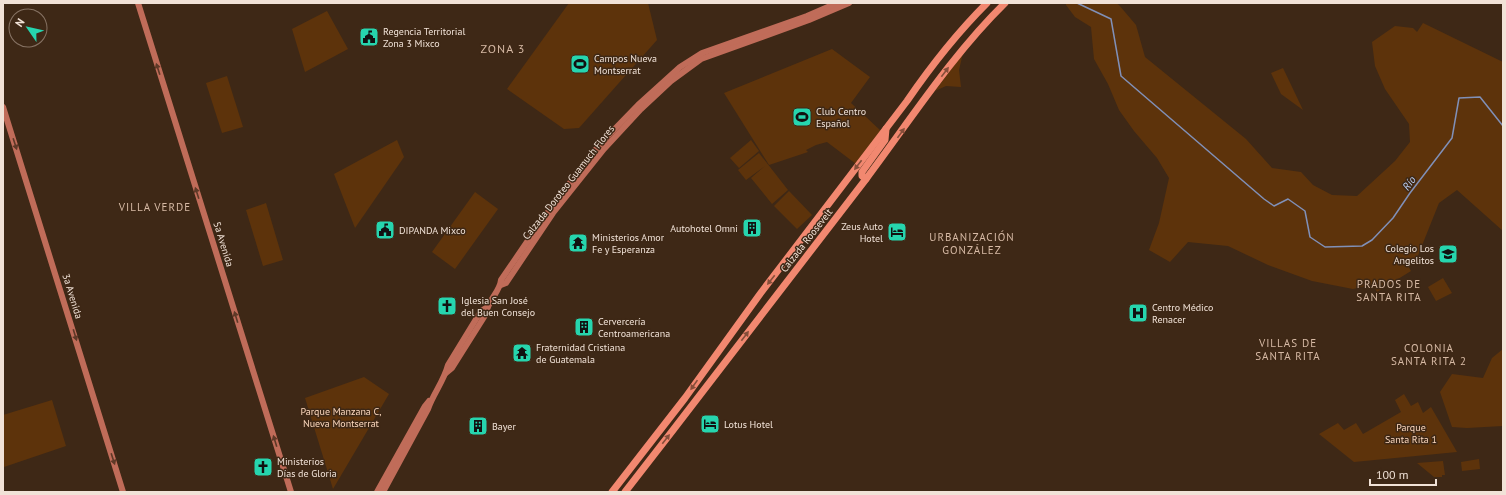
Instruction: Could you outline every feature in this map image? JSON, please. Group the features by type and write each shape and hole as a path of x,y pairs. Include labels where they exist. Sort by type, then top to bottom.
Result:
{"highway":[{"name":"Calzada Roosevelt","path":"612,492 685,398 760,294 945,50 987,3"},
{"name":"Calzada Roosevelt","path":"624,492 866,179 961,51 1005,3"},
{"path":"866,179 862,176 862,172 886,140 886,129"},
{"path":"652,456 650,452 651,448 681,408 685,398"},
{"path":"624,492 627,483 646,458 647,455 644,451"}],"main road":[{"name":"5a Avenida","path":"138,3 291,492"},
{"name":"Calzada Doroteo Guamuch Flores","path":"383,492 446,373 452,368 486,314 486,308 501,285 501,280 527,241 587,160 616,127 686,63 702,53 807,16 837,3"},
{"name":"Calzada Doroteo Guamuch Flores","path":"673,76 701,59 809,20 849,3"},
{"name":"3a Avenida","path":"3,107 123,492"},
{"name":"Calzada Doroteo Guamuch Flores","path":"377,492 425,406 432,399"}],"green space":[{"name":"Campos Nueva Montserrat","path":"569,3 648,3 657,40 579,128 564,129 507,89"},
{"path":"1066,3 1116,3 1119,5 1136,25 1145,57 1246,139 1272,168 1301,172 1313,185 1332,195 1357,196 1395,161 1410,142 1409,124 1385,89 1375,66 1372,42 1395,26 1413,28 1417,32 1423,23 1503,62 1503,231 1457,190 1439,203 1417,258 1407,264 1411,271 1377,292 1373,284 1353,289 1312,281 1268,265 1228,246 1188,242 1170,262 1149,250 1159,223 1169,178 1157,158 1134,131 1119,110 1108,84 1094,59 1091,27 1075,17"},
{"path":"327,11 348,49 305,72 292,29"},
{"name":"Club Centro Español","path":"832,49 870,77 851,103 881,131 856,164 827,142 806,150 808,152 769,165 724,93"},
{"path":"963,53 959,70 961,87 946,86 935,91"},
{"path":"1283,68 1303,110 1281,94 1271,73"},
{"path":"227,76 243,127 222,133 206,83"},
{"path":"397,140 404,157 355,228 334,174"},
{"path":"751,140 759,151 739,168 730,158"},
{"path":"759,153 788,190 772,204 751,178 765,166 746,180 738,170"},
{"path":"789,191 812,215 797,229 774,206"},
{"path":"475,192 498,209 455,269 432,252"},
{"path":"266,203 283,260 263,266 246,210"},
{"path":"1443,278 1452,293 1436,301 1428,287"},
{"path":"1503,349 1503,426 1467,428 1452,427 1440,392 1452,374 1483,378 1492,358"},
{"name":"Parque Manzana C, Nueva Montserrat","path":"364,377 389,394 333,489 305,398"},
{"name":"Parque Santa Rita 1","path":"1404,394 1411,406 1418,402 1423,413 1431,407 1457,452 1354,462 1319,434 1338,423 1344,430 1356,423 1363,434 1401,412 1395,400"},
{"path":"52,400 66,446 4,467 3,415"},
{"path":"1479,459 1480,469 1462,471 1461,462"},
{"path":"1443,461 1445,475 1442,475 1442,477 1434,477 1417,463"}],"waterway":[{"name":"Río","path":"1077,3 1111,19 1121,76 1264,199 1274,206 1288,199 1305,211 1310,237 1325,247 1362,246 1372,240 1393,218 1452,138 1459,98 1480,97 1503,126"}],"place":[{"name":"Regencia Territorial Zona 3 Mixco","path":"369,37"},
{"name":"Campos Nueva Montserrat","path":"580,64"},
{"name":"Club Centro Español","path":"802,117"},
{"name":"Autohotel Omni","path":"752,228"},
{"name":"DIPANDA Mixco","path":"385,230"},
{"name":"Zeus Auto Hotel","path":"897,232"},
{"name":"Ministerios Amor Fe y Esperanza","path":"578,243"},
{"name":"Colegio Los Angelitos","path":"1448,254"},
{"name":"Iglesia San José del Buen Consejo","path":"447,306"},
{"name":"Centro Médico Renacer","path":"1138,313"},
{"name":"Cervercería Centroamericana","path":"584,327"},
{"name":"Fraternidad Cristiana de Guatemala","path":"522,353"},
{"name":"Lotus Hotel","path":"710,424"},
{"name":"Bayer","path":"478,426"},
{"name":"Ministerios Días de Gloria","path":"263,467"}],"district":[{"name":"ZONA 3","path":"503,49"},
{"name":"VILLA VERDE","path":"155,207"},
{"name":"URBANIZACIÓN GONZÁLEZ","path":"972,243"},
{"name":"PRADOS DE SANTA RITA","path":"1389,290"},
{"name":"VILLAS DE SANTA RITA","path":"1288,349"},
{"name":"COLONIA SANTA RITA 2","path":"1429,354"}]}
